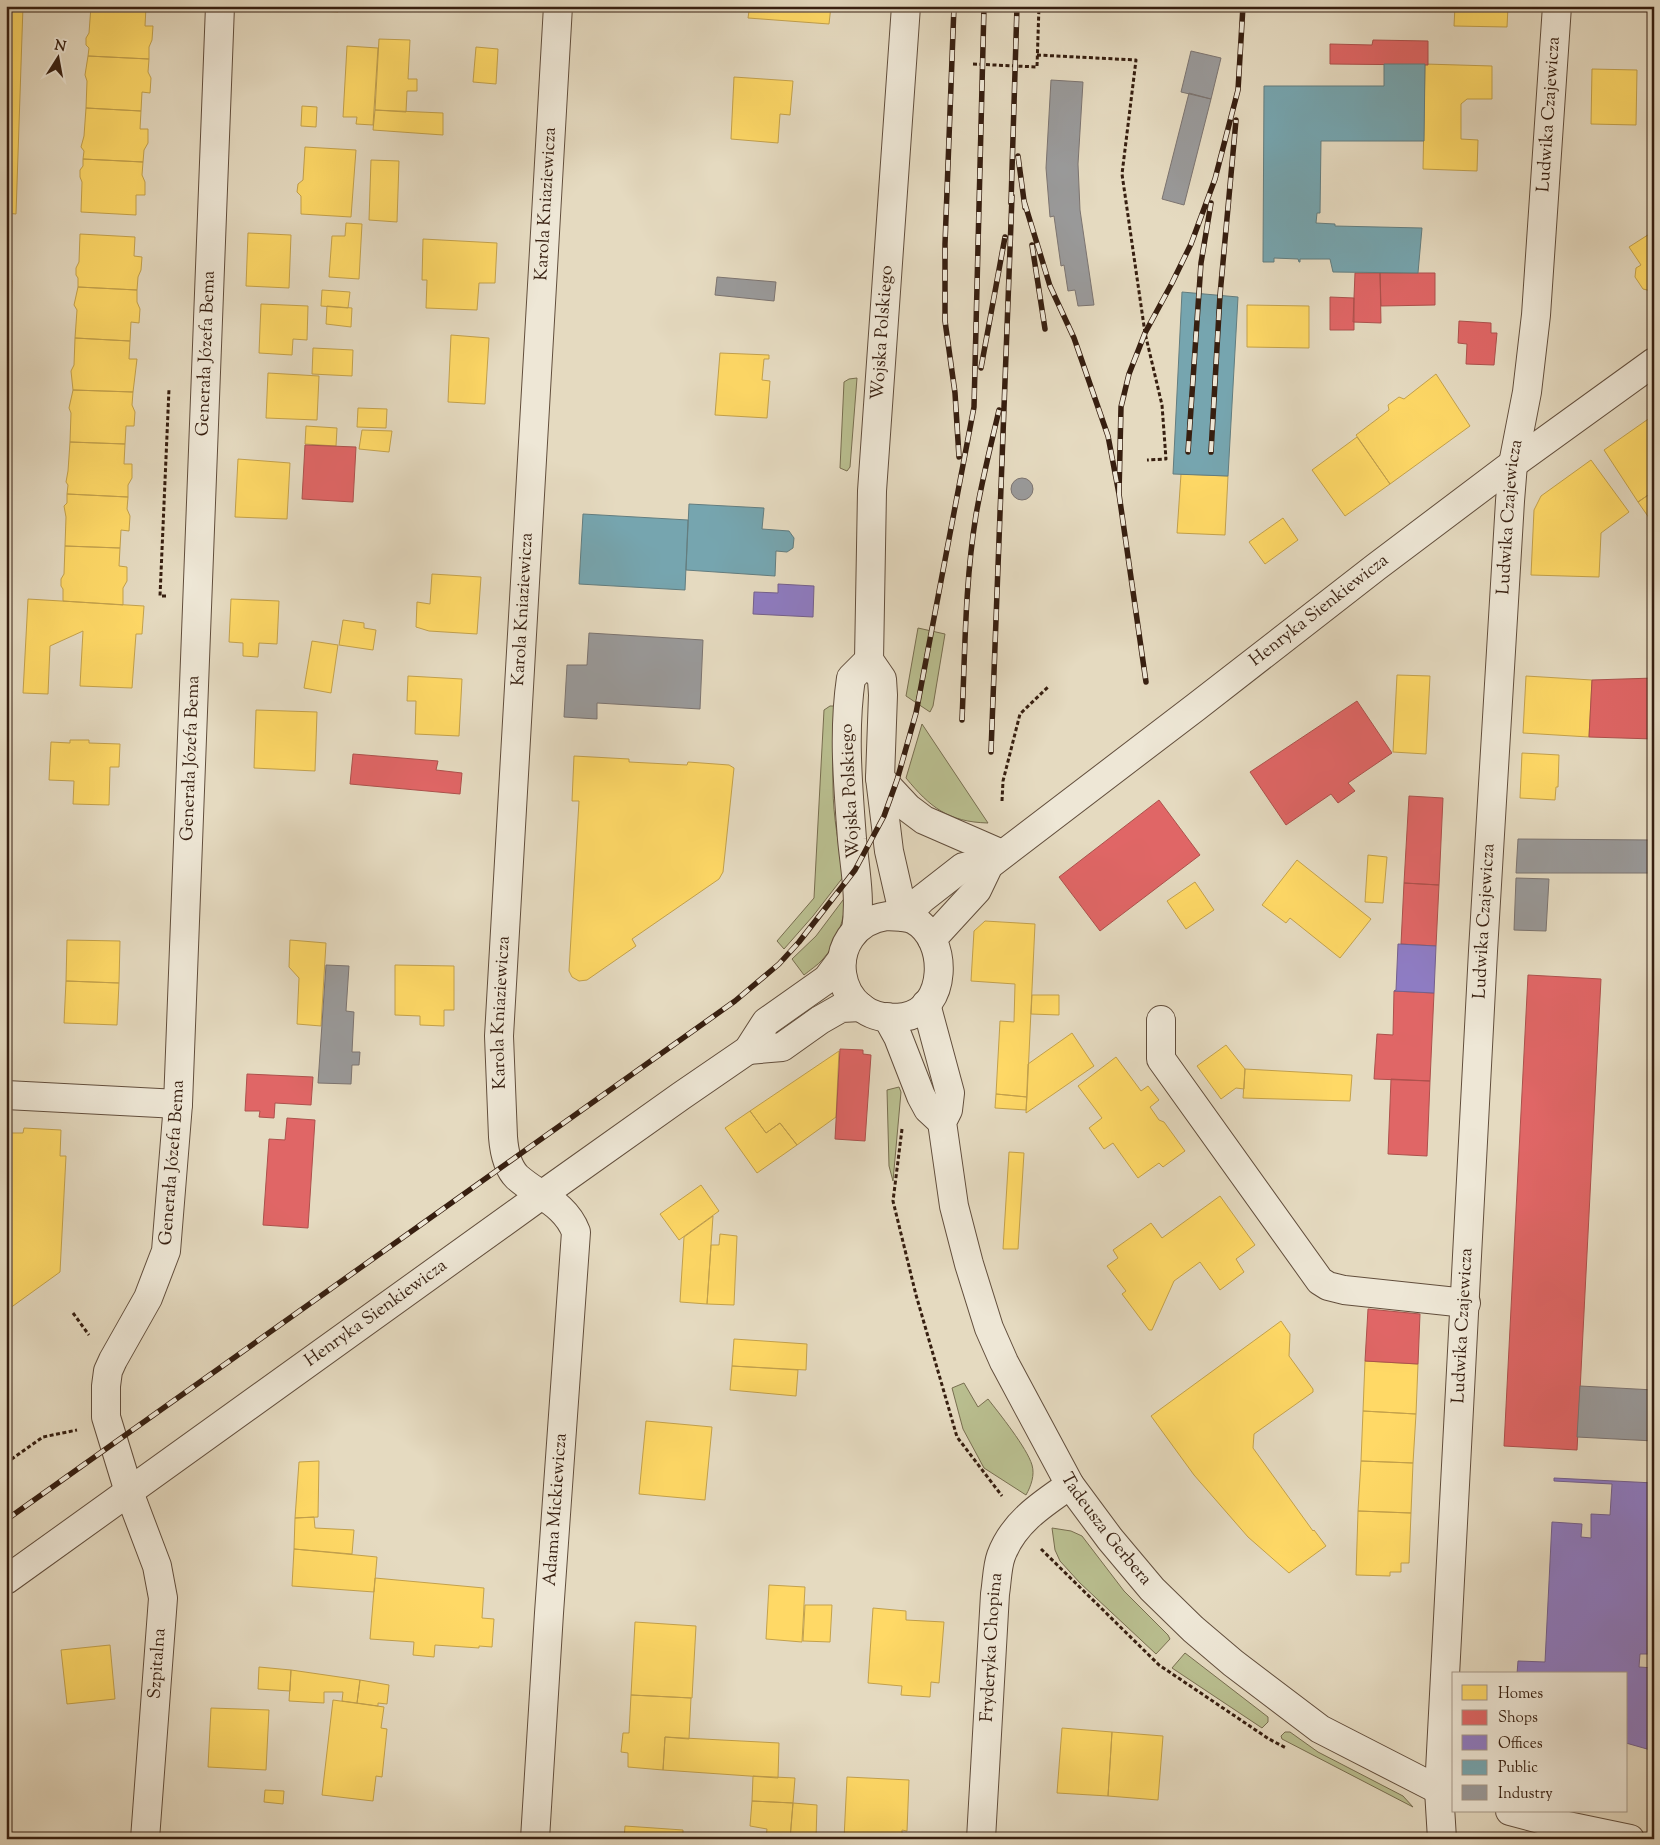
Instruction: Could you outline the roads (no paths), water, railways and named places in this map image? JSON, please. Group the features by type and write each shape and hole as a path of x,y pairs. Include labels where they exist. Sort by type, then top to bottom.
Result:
{"street":[{"name":"Generała Józefa Bema","path":"130,1492 106,1417 106,1386 108,1371 148,1298 166,1251 178,1104 220,6"},
{"name":"Karola Kniaziewicza","path":"543,1194 516,1176 504,1150 499,1036 558,6"},
{"name":"Wojska Polskiego","path":"904,917 888,851 880,778 882,679 869,660 872,491 906,6"},
{"name":"Ludwika Czajewicza","path":"1442,1839 1446,1792 1466,1303 1489,842 1513,464 1527,392 1536,315 1557,6"},
{"name":"Henryka Sienkiewicza","path":"932,939 977,890 996,860 1376,567 1513,464 1654,362"},
{"name":"Wojska Polskiego","path":"856,930 859,901 850,808 846,733 851,678 869,660"},
{"path":"880,778 908,808 924,820 996,860"},
{"path":"904,917 922,899 963,867 996,860"},
{"path":"904,917 914,920 932,939 938,950 939,970 934,991 926,1004 910,1016 887,1017 869,1012 852,998 844,986 841,972 842,959 844,950 856,930 878,918 904,917"},
{"name":"Henryka Sienkiewicza","path":"6,1580 543,1194 748,1050 766,1022 827,979 842,959"},
{"name":"Tadeusza Gerbera","path":"926,1004 950,1093 948,1110 942,1122 954,1206 968,1264 1004,1362 1070,1485 1110,1540 1152,1589 1193,1629 1233,1663 1320,1729 1446,1792"},
{"name":"Henryka Sienkiewicza","path":"748,1050 782,1047 820,1020 841,1008 861,1006"},
{"path":"887,1017 898,1037 921,1096 928,1109 942,1122"},
{"path":"1161,1020 1161,1058 1320,1281 1328,1286 1344,1290 1466,1303"},
{"path":"6,1095 178,1104"},
{"name":"Adama Mickiewicza","path":"534,1839 576,1245 576,1232 572,1221 543,1194"},
{"name":"Fryderyka Chopina","path":"981,1839 995,1594 1000,1556 1013,1531 1036,1508 1070,1485"},
{"name":"Szpitalna","path":"130,1492 157,1566 163,1598 145,1839"},
{"path":"1514,1812 1558,1824 1630,1839"}],"railway":[{"path":"954,6 945,244 945,321 955,393 959,457"},
{"path":"6,1520 735,1001 779,964 799,942 855,870 884,816 897,780 916,713 974,407 984,6"},
{"path":"1011,203 1017,6"},
{"path":"1119,494 1121,407 1129,374 1145,333 1191,244 1215,179 1238,90 1243,6"},
{"path":"1211,452 1220,295 1236,120"},
{"path":"1018,156 1025,208"},
{"path":"991,752 1012,196"},
{"path":"1024,201 1050,286 1074,338 1108,436 1119,494 1146,682"},
{"path":"1188,452 1201,263 1211,203"},
{"path":"981,368 1005,237"},
{"path":"1032,245 1045,329"},
{"path":"962,720 966,617 972,540 981,489 999,410"}]}
